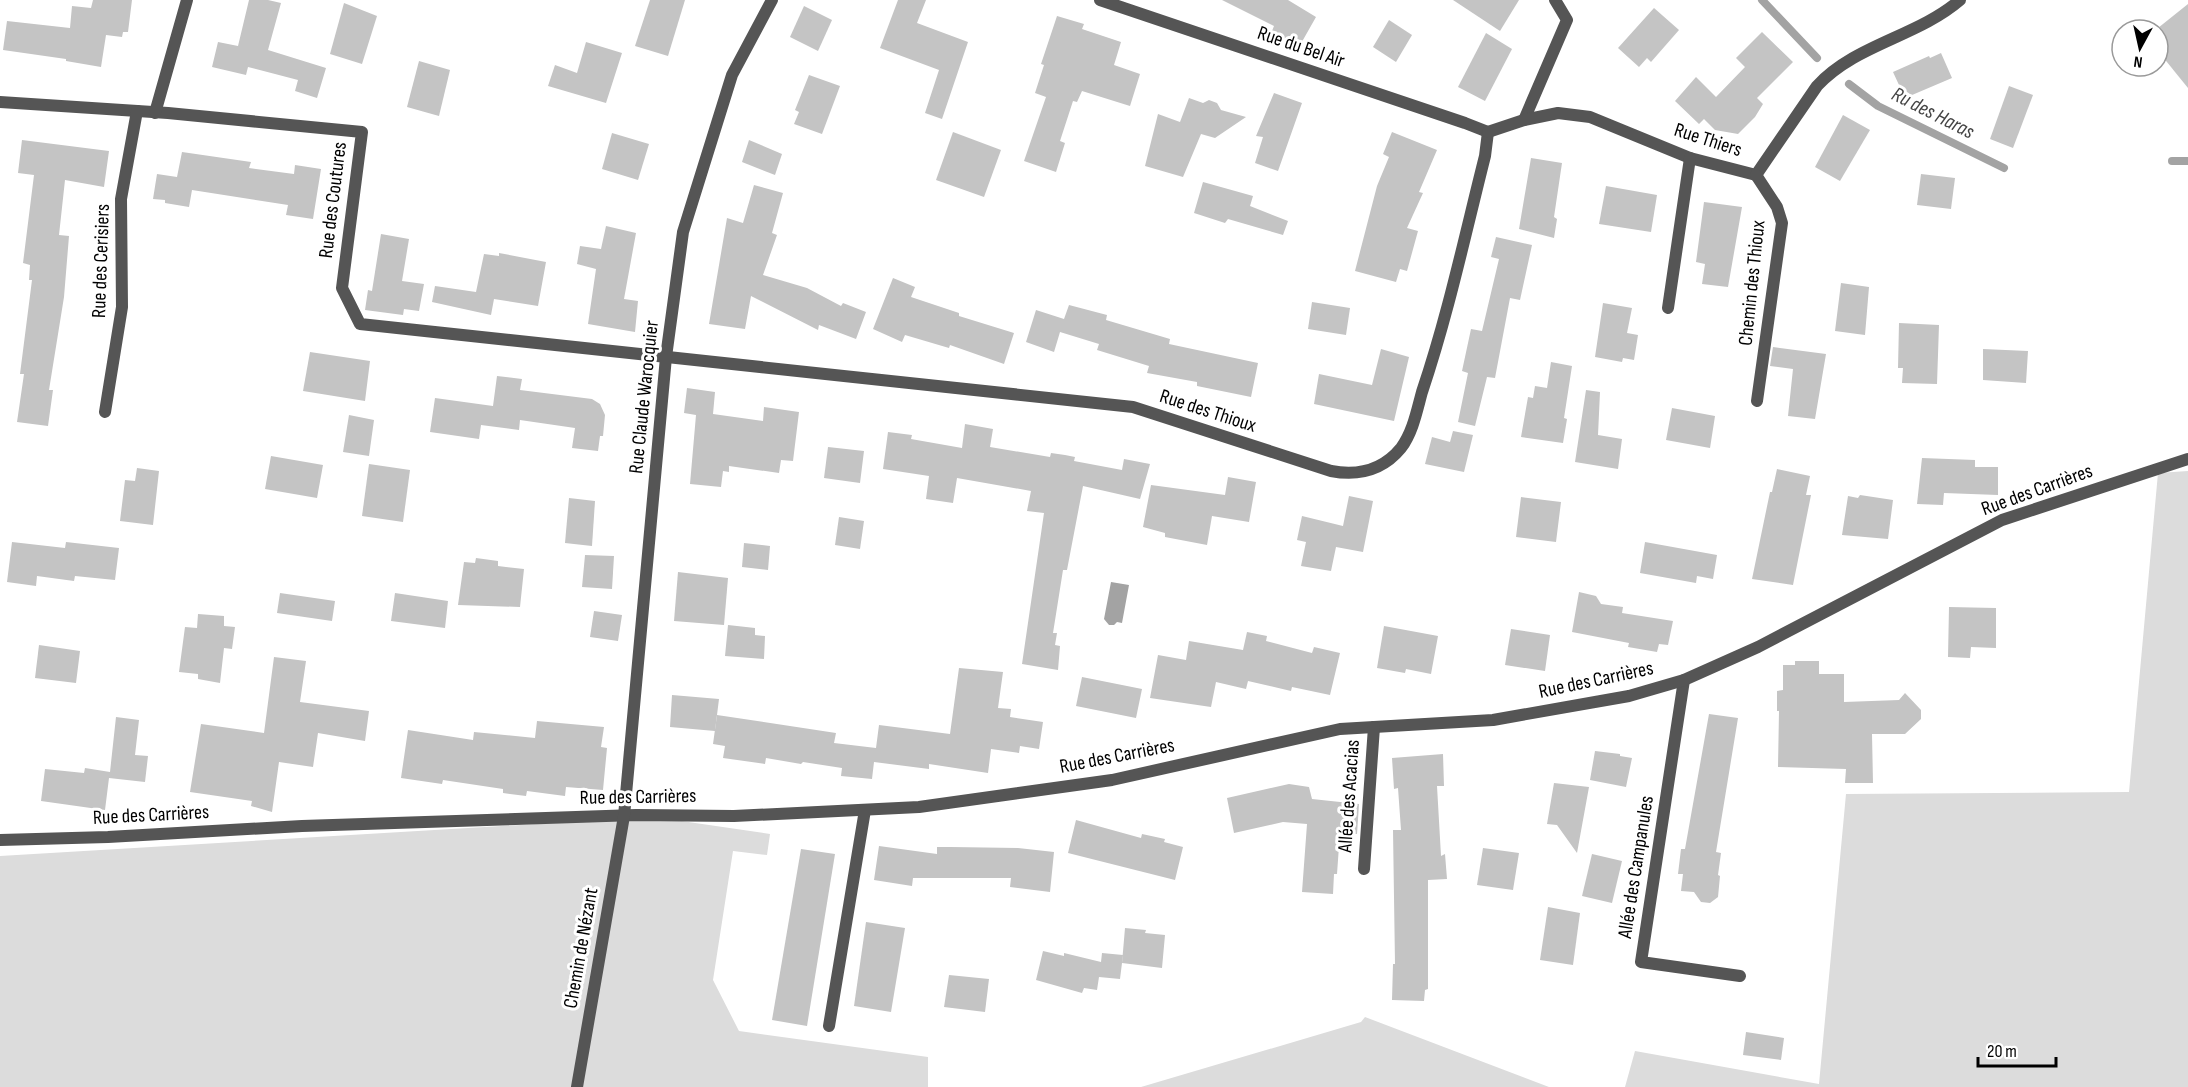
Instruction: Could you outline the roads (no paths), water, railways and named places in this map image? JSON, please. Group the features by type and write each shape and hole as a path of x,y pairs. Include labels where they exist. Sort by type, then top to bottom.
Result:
{"street":[{"path":"161,113 187,0"},
{"name":"Rue Claude Warocquier","path":"624,816 666,357 684,232 732,75 772,0"},
{"name":"Rue du Bel Air","path":"1100,0 1488,132"},
{"path":"1524,120 1567,20 1555,0"},
{"name":"Rue Thiers","path":"1488,132 1524,120 1558,113 1590,117 1690,158 1756,176 1817,86 1829,73 1847,60 1934,20 1960,0"},
{"name":"Rue des Coutures","path":"0,102 137,111 362,132 342,288 360,324 666,357"},
{"name":"Rue des Cerisiers","path":"105,412 122,307 121,199 137,111"},
{"name":"Rue des Thioux","path":"666,357 1132,407 1331,471 1344,473 1373,470 1386,462 1401,447 1409,432 1436,349 1485,156 1488,132"},
{"path":"1668,308 1690,158"},
{"name":"Chemin des Thioux","path":"1756,176 1777,207 1782,224 1757,401"},
{"name":"Rue des Carrières","path":"0,840 108,837 314,825 624,816 734,816 919,807 1112,780 1340,729 1493,720 1629,696 1684,680 1758,646 2002,520 2188,459"},
{"name":"Allée des Campanules","path":"1684,680 1641,962 1740,976"},
{"name":"Allée des Acacias","path":"1364,869 1374,727"},
{"path":"829,1026 865,810"},
{"name":"Chemin de Nézant","path":"577,1087 624,816"}],"waterway":[{"name":"Ru des Haras","path":"1762,0 1817,58"},
{"name":"Ru des Haras","path":"1849,84 1878,106 2004,168"},
{"name":"Ru des Haras","path":"2172,161 2188,161"}]}
